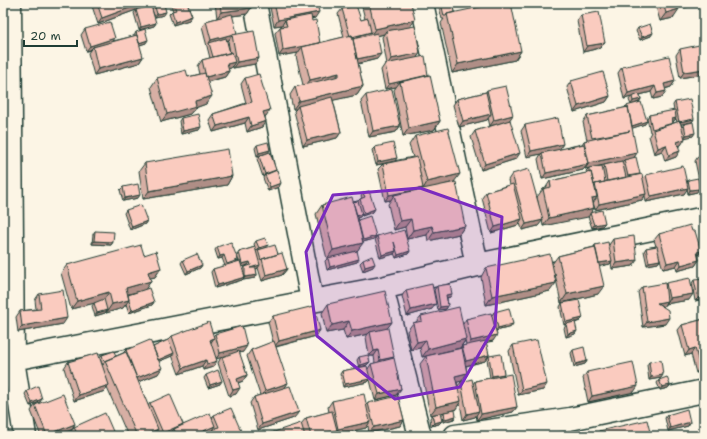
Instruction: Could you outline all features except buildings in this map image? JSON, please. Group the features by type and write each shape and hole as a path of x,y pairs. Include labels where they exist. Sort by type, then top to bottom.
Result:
{"street":[{"path":"10,3 8,360 25,436"},
{"path":"255,3 312,300"},
{"path":"422,3 477,265"},
{"path":"8,360 312,300 382,288 477,265 703,224"},
{"path":"382,288 420,436"},
{"path":"454,436 571,428 704,391"}],"highlighted area":[{"path":"420,188 502,217 495,326 460,387 395,399 317,336 306,252 333,195"}]}
